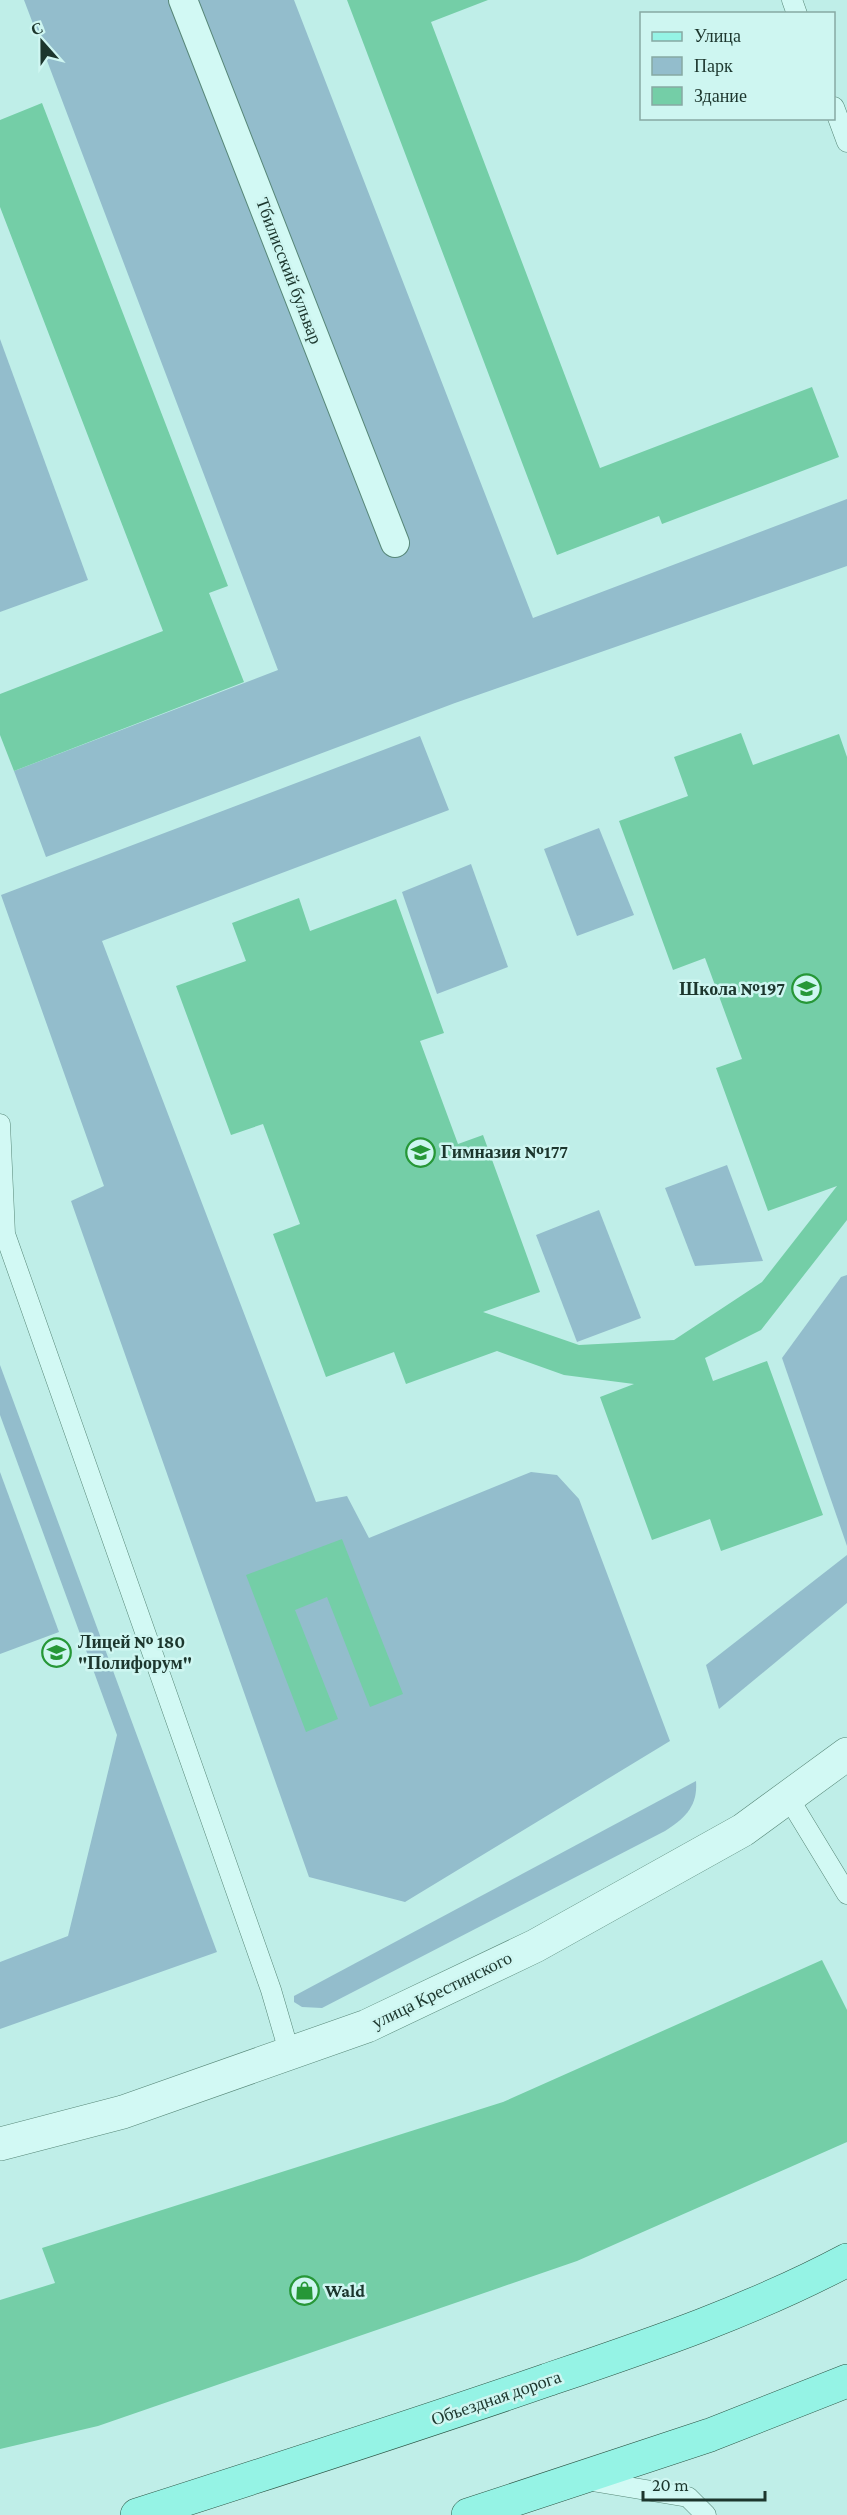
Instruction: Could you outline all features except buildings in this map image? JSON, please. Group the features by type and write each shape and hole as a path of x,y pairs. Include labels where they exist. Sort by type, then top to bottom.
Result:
{"main road":[{"name":"Объездная дорога","path":"137,2515 482,2403 698,2329 804,2283 847,2260"},
{"path":"468,2515 710,2435 847,2381"}],"street":[{"name":"Тбилисский бульвар","path":"183,0 395,543"},
{"name":"улица Крестинского","path":"0,2144 123,2112 367,2026 535,1946 743,1830 847,1754"}],"lane":[{"path":"835,110 847,142"},
{"path":"0,1124 5,1234 271,1990 290,2055"},
{"path":"788,1797 847,1894"},
{"path":"578,2479 688,2497 706,2515"}],"green space":[{"path":"24,0 294,0 533,618 847,499 847,566 455,703 46,857 14,771 278,670"},
{"path":"0,339 88,580 0,612"},
{"path":"420,736 449,810 102,941 316,1502 347,1496 369,1538 531,1472 557,1475 579,1499 670,1741 405,1902 309,1877 71,1201 104,1186 1,895"},
{"path":"599,828 634,915 577,936 544,849"},
{"path":"471,864 508,967 437,994 402,892"},
{"path":"727,1165 763,1261 695,1266 665,1188"},
{"path":"599,1210 641,1318 577,1342 536,1235"},
{"path":"847,1275 847,1546 782,1358 841,1277"},
{"path":"0,1365 217,1952 0,2029 0,1962 68,1936 117,1735 0,1415"},
{"path":"0,1472 59,1632 0,1654"},
{"path":"847,1555 847,1603 719,1709 706,1665"},
{"path":"696,1781 695,1798 689,1810 665,1831 322,2008 302,2007 294,2002 294,1996"}],"place":[{"name":"Школа №197","path":"806,989"},
{"name":"Гимназия №177","path":"420,1152"},
{"name":"Лицей № 180 \"Полифорум\"","path":"57,1652"},
{"name":"Wald","path":"304,2291"}]}
